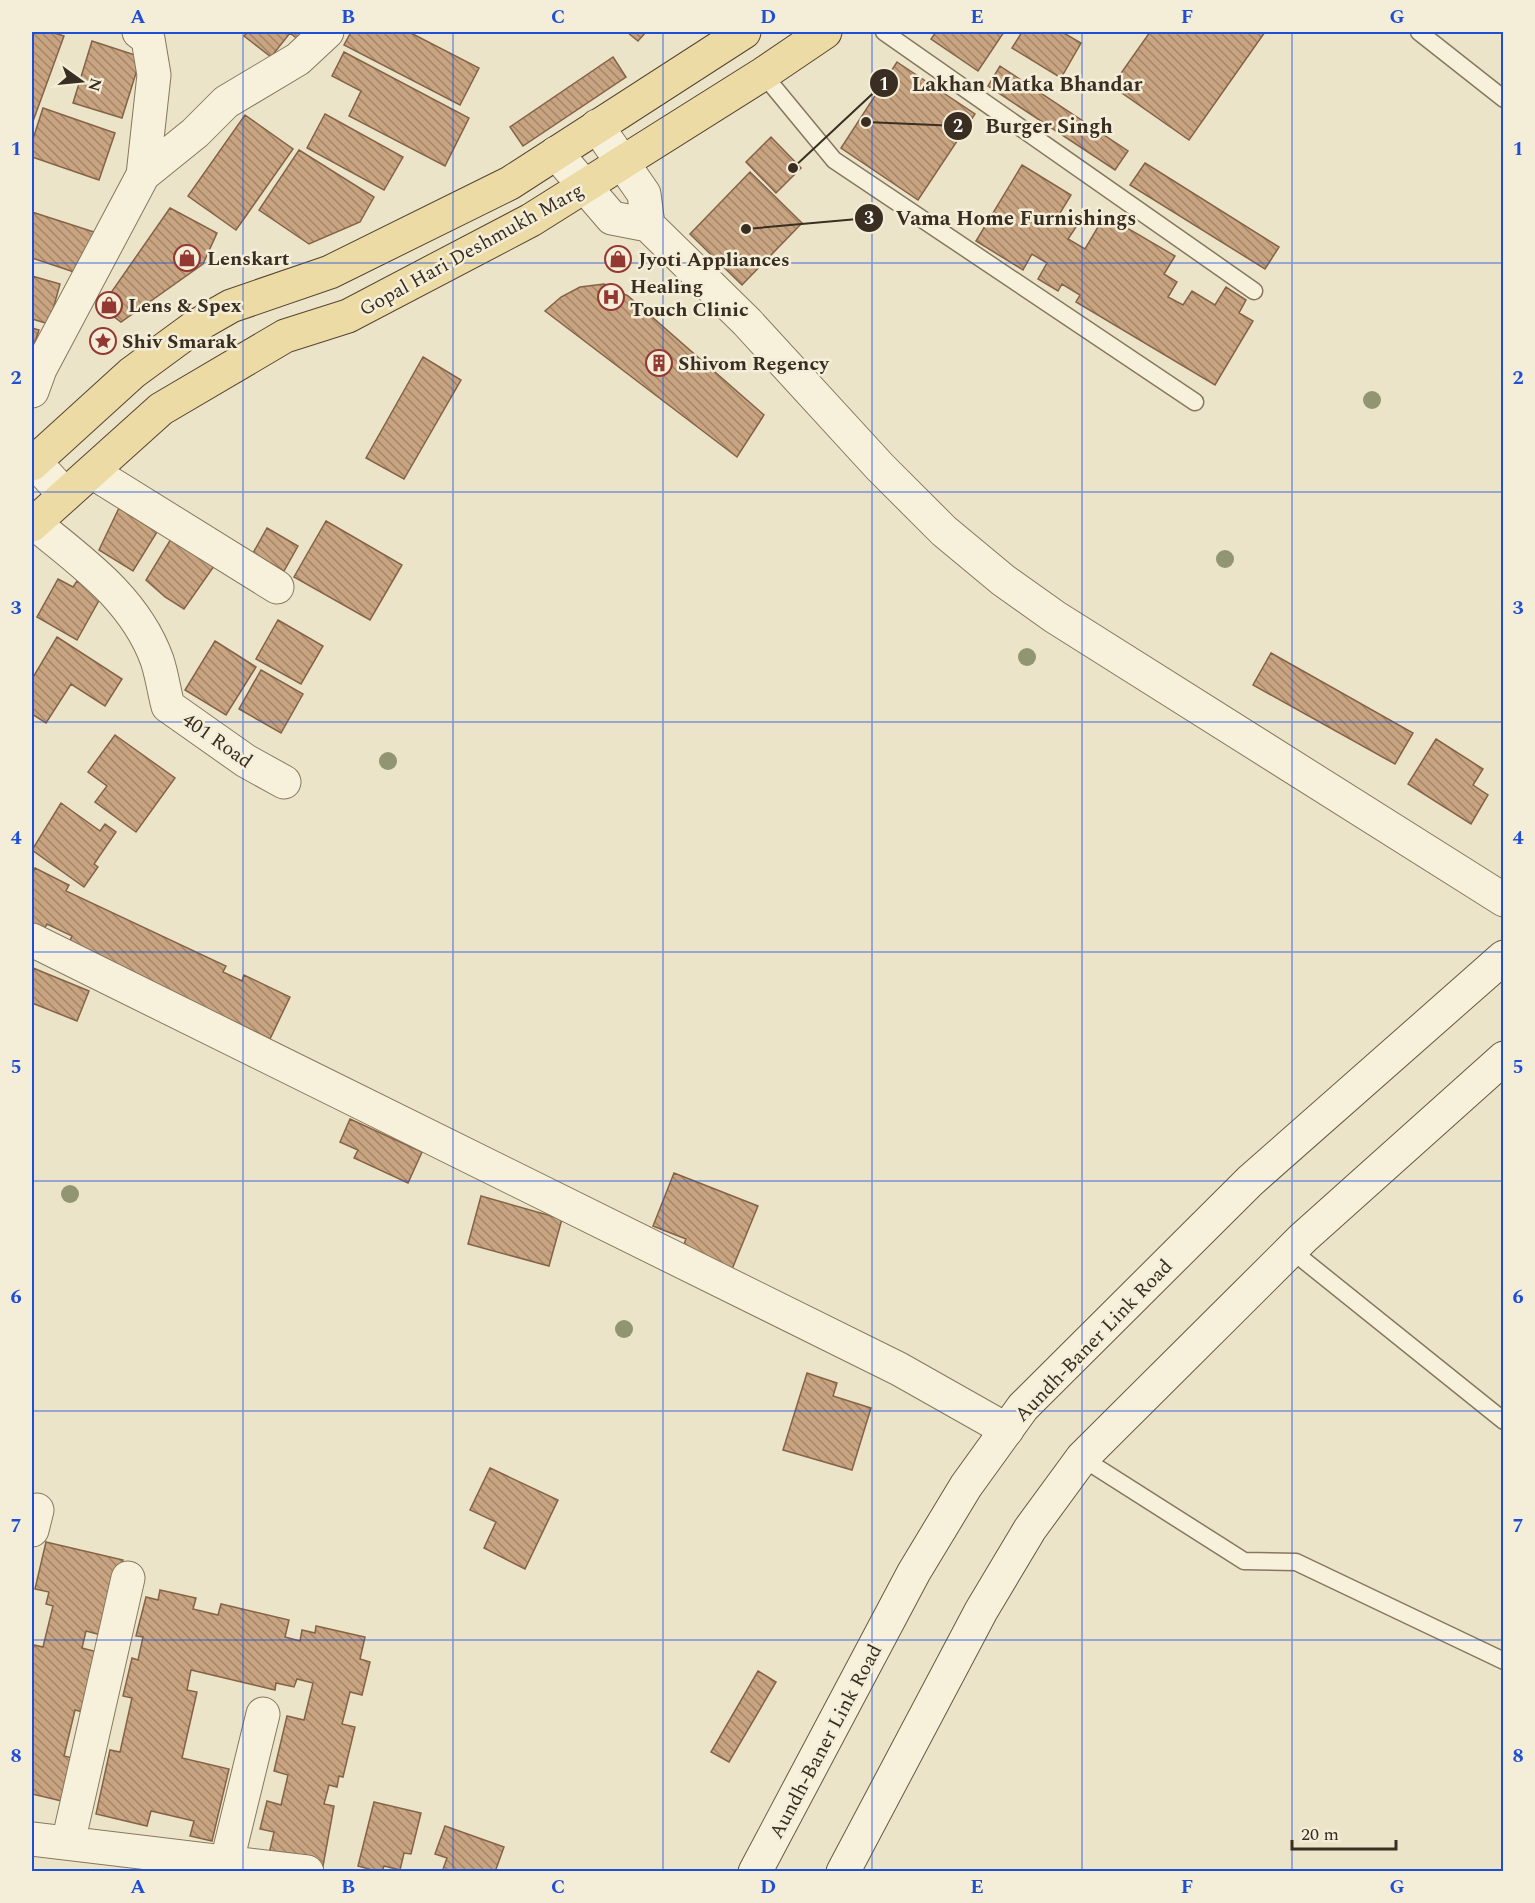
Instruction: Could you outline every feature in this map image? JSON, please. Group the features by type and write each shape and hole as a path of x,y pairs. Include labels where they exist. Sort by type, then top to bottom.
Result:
{"main road":[{"name":"Gopal Hari Deshmukh Marg","path":"32,462 132,373 206,321 231,306 330,272 510,183 744,32"},
{"name":"Gopal Hari Deshmukh Marg","path":"33,524 161,409 285,336 348,316 419,281 531,220 763,74 825,32"}],"street":[{"path":"32,391 45,359 143,175 154,75 148,39 139,32"},
{"path":"143,175 195,133 226,102 298,59 327,32"},
{"path":"597,126 621,164 644,194 648,225"},
{"path":"556,153 612,218 648,225 747,322 888,475 944,531 1003,580 1055,617 1503,900"},
{"path":"32,462 65,495"},
{"path":"92,472 277,587"},
{"name":"401 Road","path":"33,524 108,584 130,611 157,659 168,706 246,761 284,782"},
{"path":"32,940 899,1369 1007,1430"},
{"name":"Aundh-Baner Link Road","path":"755,1872 914,1572 966,1486 1023,1407 1250,1181 1503,957"},
{"path":"843,1872 981,1611 1030,1529 1082,1458 1291,1250 1503,1058"},
{"path":"68,1844 128,1578"},
{"path":"227,1861 263,1714"},
{"path":"32,1839 307,1872"}],"lane":[{"path":"884,32 1254,291"},
{"path":"1419,32 1503,99"},
{"path":"763,74 834,160 1195,402"},
{"path":"1291,1250 1503,1420"},
{"path":"1082,1458 1244,1561 1296,1562 1503,1661"}],"building":[{"path":"32,32 51,32 64,36 32,124"},
{"path":"248,32 315,32 305,45 290,33 271,57 244,36"},
{"path":"351,32 409,32 479,68 460,105 344,45"},
{"path":"627,32 646,32 638,41"},
{"path":"936,32 1004,32 978,71 931,39"},
{"path":"1022,32 1062,32 1081,43 1061,78 1012,48"},
{"path":"1150,32 1265,32 1189,140 1112,86"},
{"path":"92,41 141,57 122,118 73,103"},
{"path":"344,52 469,118 445,166 349,116 361,91 332,76"},
{"path":"613,57 626,77 523,146 510,127"},
{"path":"897,62 975,114 918,200 841,148"},
{"path":"1000,66 1128,151 1115,170 988,86"},
{"path":"43,108 115,133 99,180 32,157 32,142"},
{"path":"325,114 403,157 384,190 307,148"},
{"path":"245,115 293,149 236,230 188,196"},
{"path":"771,137 801,168 776,193 746,162"},
{"path":"299,150 374,197 360,222 309,244 259,210"},
{"path":"1145,163 1279,247 1265,269 1130,185"},
{"path":"1022,165 1071,195 1060,213 1078,224 1068,239 1085,249 1105,215 1175,256 1164,274 1177,282 1168,297 1183,305 1192,291 1215,305 1226,287 1246,300 1239,313 1253,321 1215,385 1076,302 1080,295 1062,284 1058,291 1038,279 1047,263 1032,254 1023,270 976,241"},
{"path":"750,172 802,223 742,285 690,234"},
{"path":"170,208 217,233 203,264 121,322 101,307"},
{"path":"32,212 94,232 80,274 32,258"},
{"path":"32,276 60,284 49,324 32,319"},
{"name":"Shivom Regency","path":"604,284 628,296 764,415 737,457 545,311 561,297 580,287"},
{"path":"32,328 39,330 32,351"},
{"path":"423,357 461,380 404,479 366,458"},
{"path":"119,508 157,532 133,571 99,550"},
{"path":"326,521 402,565 370,620 294,577"},
{"path":"267,528 298,546 284,571 253,553"},
{"path":"174,534 219,559 184,609 165,597 146,580"},
{"path":"58,579 73,587 77,581 102,595 77,640 37,617"},
{"path":"278,620 323,646 301,684 256,659"},
{"path":"57,637 122,679 105,706 71,684 46,723 32,714 32,679"},
{"path":"215,641 256,667 226,715 185,690"},
{"path":"1271,653 1413,733 1395,764 1253,685"},
{"path":"261,670 303,694 281,733 239,709"},
{"path":"115,735 175,778 136,832 95,802 107,786 88,772"},
{"path":"1436,739 1483,769 1473,785 1488,795 1471,824 1408,784"},
{"path":"61,803 100,831 105,824 116,832 94,864 98,867 84,887 32,850"},
{"path":"35,868 69,885 66,891 226,966 223,972 242,981 244,975 290,997 270,1039 69,943 72,936 47,924 43,931 32,925 32,874"},
{"path":"33,968 89,991 77,1021 32,1003"},
{"path":"350,1119 422,1152 408,1183 354,1158 358,1150 340,1142"},
{"path":"674,1173 758,1206 728,1279 678,1259 686,1239 653,1226"},
{"path":"481,1196 562,1219 549,1266 468,1244"},
{"path":"807,1373 837,1383 833,1396 871,1408 852,1470 783,1450"},
{"path":"490,1468 558,1500 525,1569 484,1548 496,1522 470,1510"},
{"path":"46,1542 123,1560 105,1636 86,1631 82,1648 101,1653 87,1713 75,1710 64,1756 77,1759 66,1802 32,1794 32,1654 34,1645 43,1647 53,1606 46,1604 49,1592 35,1589"},
{"path":"160,1590 196,1598 193,1609 218,1615 221,1604 289,1620 285,1637 300,1641 302,1630 315,1633 316,1626 365,1637 360,1659 370,1662 362,1695 350,1692 342,1724 355,1727 343,1777 339,1776 337,1787 329,1785 324,1804 334,1806 323,1866 269,1854 274,1832 260,1829 267,1801 281,1805 288,1775 274,1771 287,1716 304,1720 313,1683 297,1679 294,1687 276,1683 275,1690 191,1670 187,1690 197,1692 182,1758 229,1769 212,1841 190,1836 194,1821 151,1811 147,1826 96,1814 110,1750 120,1752 132,1698 123,1696 132,1658 138,1660 143,1637 136,1636 146,1597 158,1600"},
{"path":"758,1671 776,1682 729,1762 711,1752"},
{"path":"374,1802 421,1813 411,1854 404,1853 400,1870 384,1866 382,1872 379,1872 358,1866"},
{"path":"445,1826 504,1847 495,1872 442,1872 447,1858 435,1854"}],"place":[{"name":"Burger Singh","path":"866,122"},
{"name":"Lakhan Matka Bhandar","path":"793,168"},
{"name":"Vama Home Furnishings","path":"746,229"},
{"name":"Lenskart","path":"187,258"},
{"name":"Jyoti Appliances","path":"618,259"},
{"name":"Healing Touch Clinic","path":"611,297"},
{"name":"Lens & Spex","path":"109,305"},
{"name":"Shiv Smarak","path":"103,341"},
{"name":"Shivom Regency","path":"659,363"}]}
